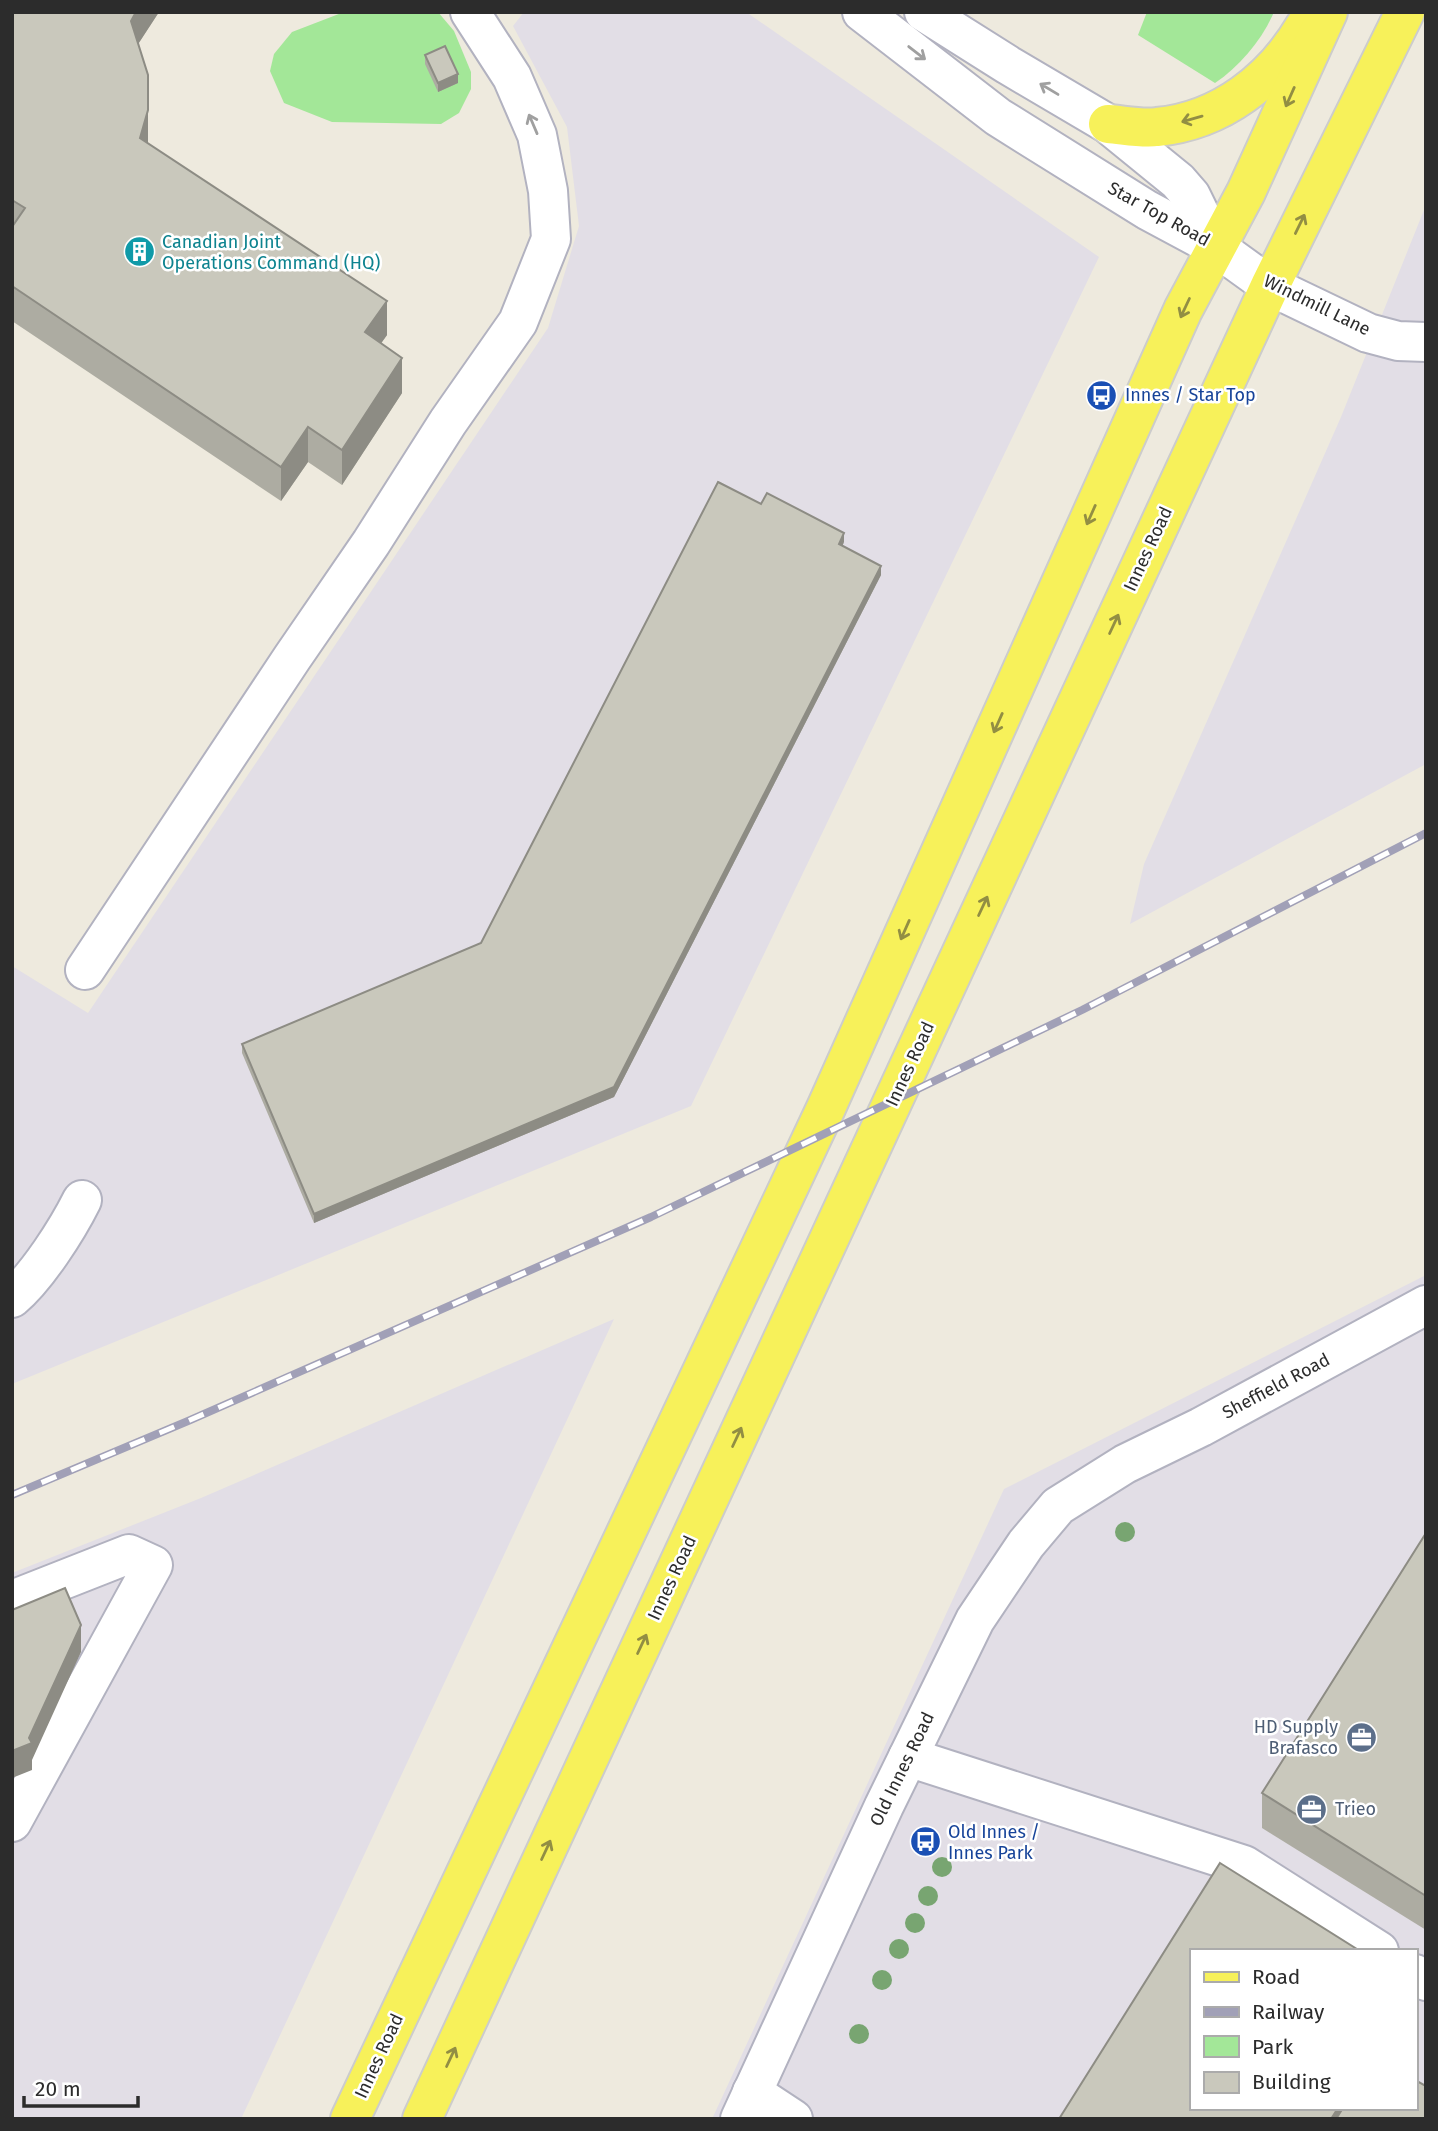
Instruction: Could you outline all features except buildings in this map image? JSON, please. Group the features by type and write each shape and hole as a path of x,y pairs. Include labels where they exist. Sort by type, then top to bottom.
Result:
{"main road":[{"path":"1108,124 1155,128 1202,117 1224,107 1267,76 1291,49 1313,12"},
{"name":"Innes Road","path":"350,2119 826,1108 1172,335 1246,192 1328,12"},
{"name":"Innes Road","path":"422,2119 1270,286 1405,12"}],"street":[{"path":"85,970 371,543 448,422 518,322 551,239 548,191 537,135 531,119 512,76 470,12"},
{"name":"Star Top Road","path":"862,12 999,117 1146,210 1216,247"},
{"name":"Star Top Road","path":"924,12 1108,124 1178,181 1191,196 1216,247"},
{"name":"Windmill Lane","path":"1216,247 1270,286 1368,333 1398,341 1426,342"},
{"path":"12,1298 41,1264 82,1200"},
{"name":"Sheffield Road","path":"1125,1464 1201,1427 1426,1305"},
{"name":"Old Innes Road","path":"746,2105 975,1620 1026,1544 1058,1506 1125,1464"},
{"path":"12,1600 129,1553 153,1565 12,1822"},
{"path":"908,1757 1244,1865 1376,1949"},
{"path":"746,2105 793,2119"}],"shaded area":[{"path":"524,12 746,12 1099,257 691,1106 12,1384 12,966 88,1013 548,328 579,226 567,127 513,26"},
{"path":"1426,205 1426,764 1130,924 1144,864 1341,417"},
{"path":"1426,1275 1426,2119 712,2119 1004,1489"},
{"path":"614,1319 241,2119 12,2119 12,1573 201,1498"}],"green space":[{"path":"344,12 438,12 454,31 471,72 471,89 459,113 441,124 332,122 284,103 270,71 274,54 292,32"},
{"path":"1147,12 1274,12 1249,52 1215,83 1138,35"}],"railway":[{"path":"12,1495 188,1421 651,1217 1082,1010 1426,833"}],"place":[{"name":"Canadian Joint Operations Command (HQ)","path":"139,252"},
{"name":"Innes / Star Top","path":"1102,395"},
{"name":"HD Supply Brafasco","path":"1361,1737"},
{"name":"Trieo","path":"1312,1809"},
{"name":"Old Innes / Innes Park","path":"925,1842"}]}
